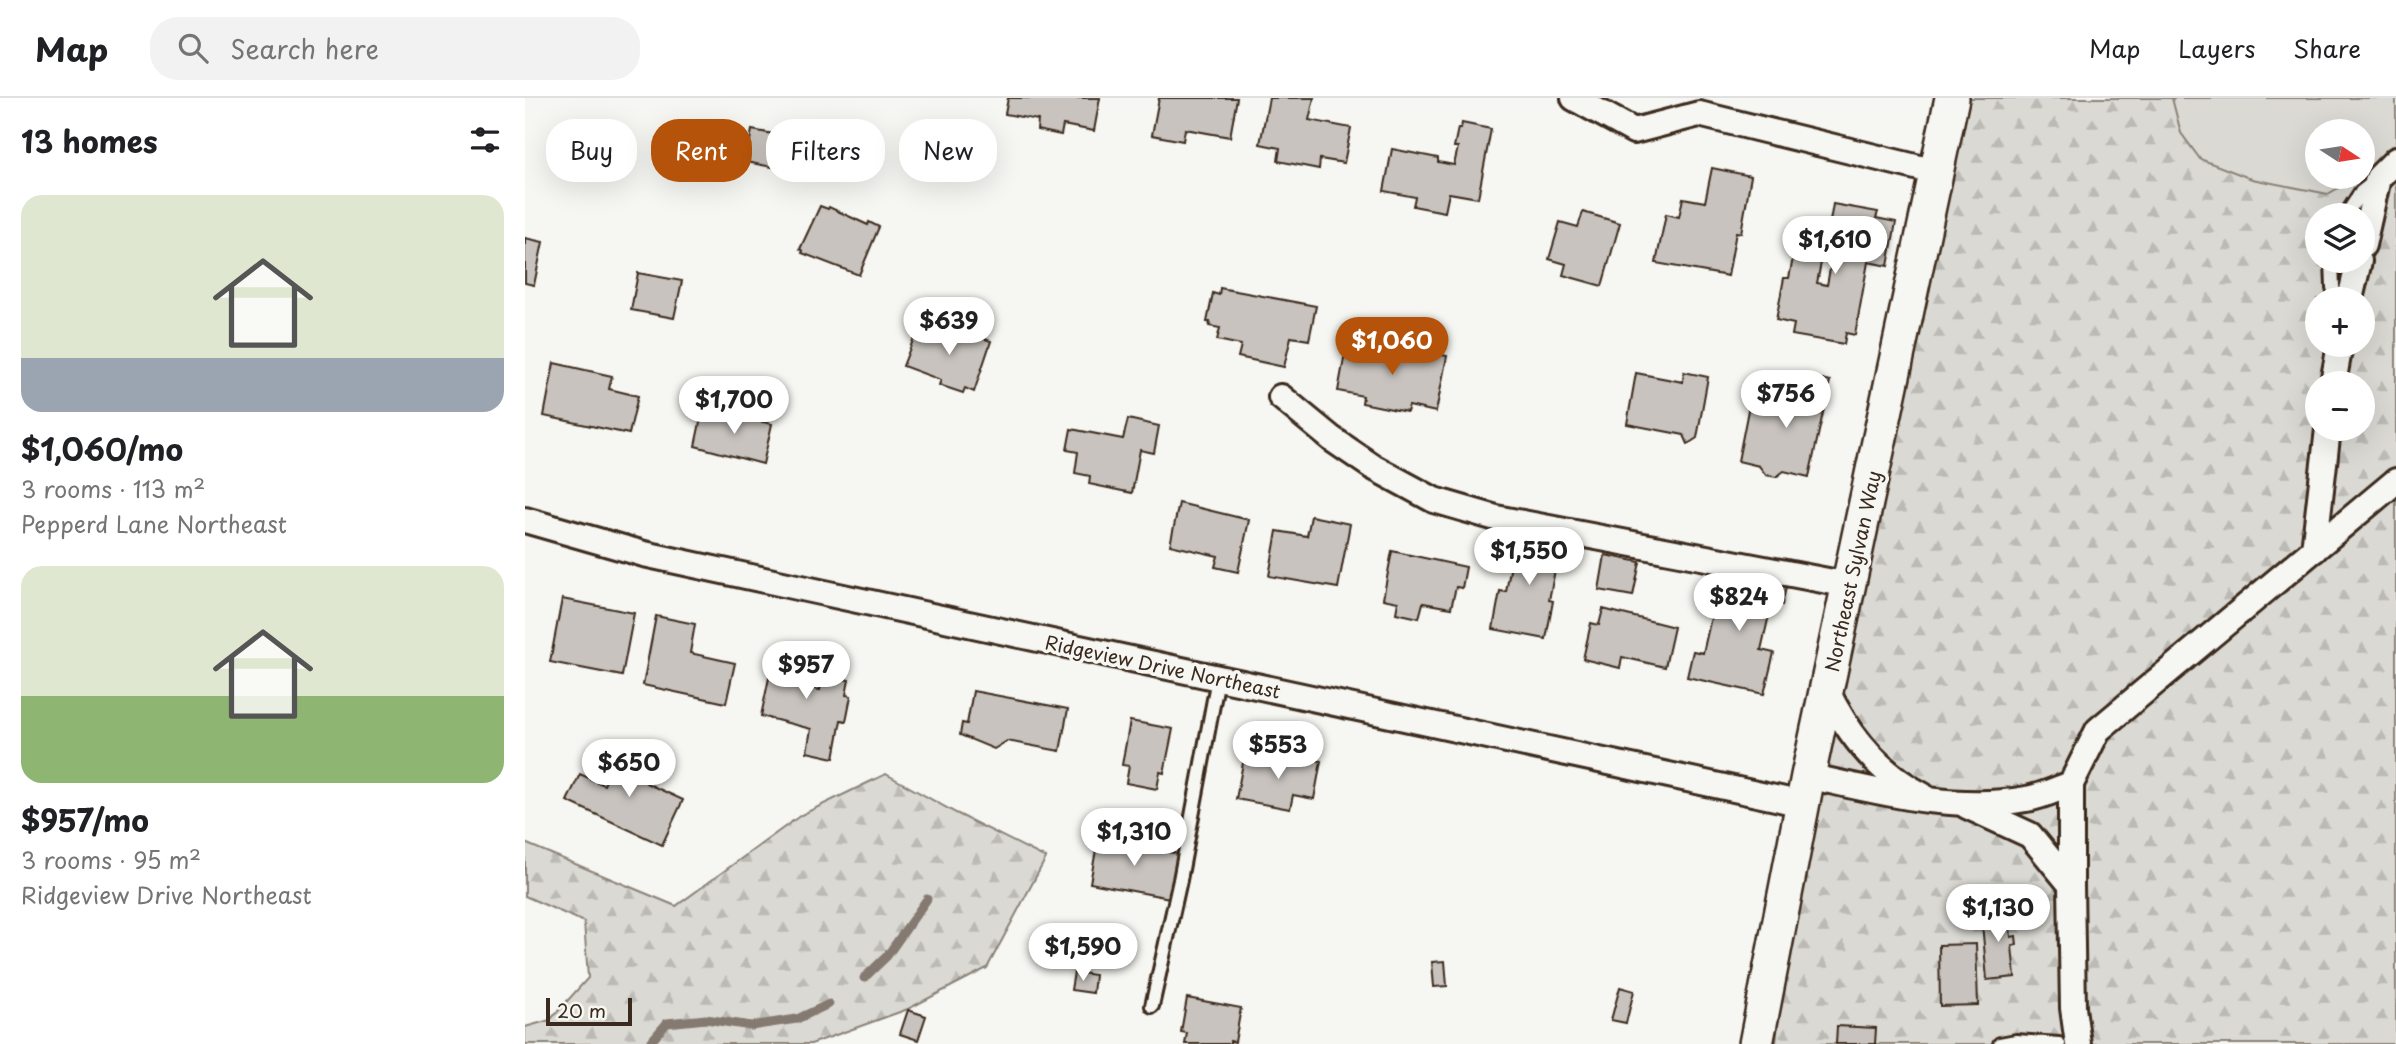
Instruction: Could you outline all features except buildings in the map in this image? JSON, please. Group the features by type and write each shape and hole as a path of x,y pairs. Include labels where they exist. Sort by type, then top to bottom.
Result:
{"main road":[{"name":"Northeast Sylvan Way","path":"1756,1044 1806,790 1952,98"}],"street":[{"path":"1574,98 1634,131 1699,114 1936,172"},
{"path":"2372,203 2378,178 2396,160"},
{"path":"1281,397 1332,439 1373,467 1434,500 1496,518 1849,585"},
{"path":"2314,550 2326,441"},
{"path":"2078,1044 2073,1008 2071,783 2098,730 2396,481"},
{"name":"Ridgeview Drive Northeast","path":"525,520 644,554 1218,678 1806,790 1963,805"},
{"path":"1828,693 1838,713 1865,750 1898,780 1935,802"},
{"path":"1963,805 2029,799 2071,783"},
{"path":"1963,805 2030,835 2071,885"}],"lane":[{"path":"2354,203 2361,192 2378,178"},
{"path":"1152,1006 1180,880 1218,678"},
{"path":"2000,1044 2016,1041 2059,1044"}],"green space":[{"path":"1955,98 2396,98 2396,1044 1776,1044 1793,852"},
{"path":"2172,98 2396,98 2396,145 2375,166 2375,119 2305,119 2305,189 2337,189 2328,194 2252,179 2200,159 2181,133"},
{"path":"886,774 1046,858 987,968 908,1009 811,1044 525,1044 525,1027 550,1020 588,978 584,922 525,896 525,843 676,906 801,815"}],"waterway":[{"path":"864,978 887,956 927,899"},
{"path":"649,1044 667,1023 706,1019 751,1026 797,1019 829,1004"}]}
